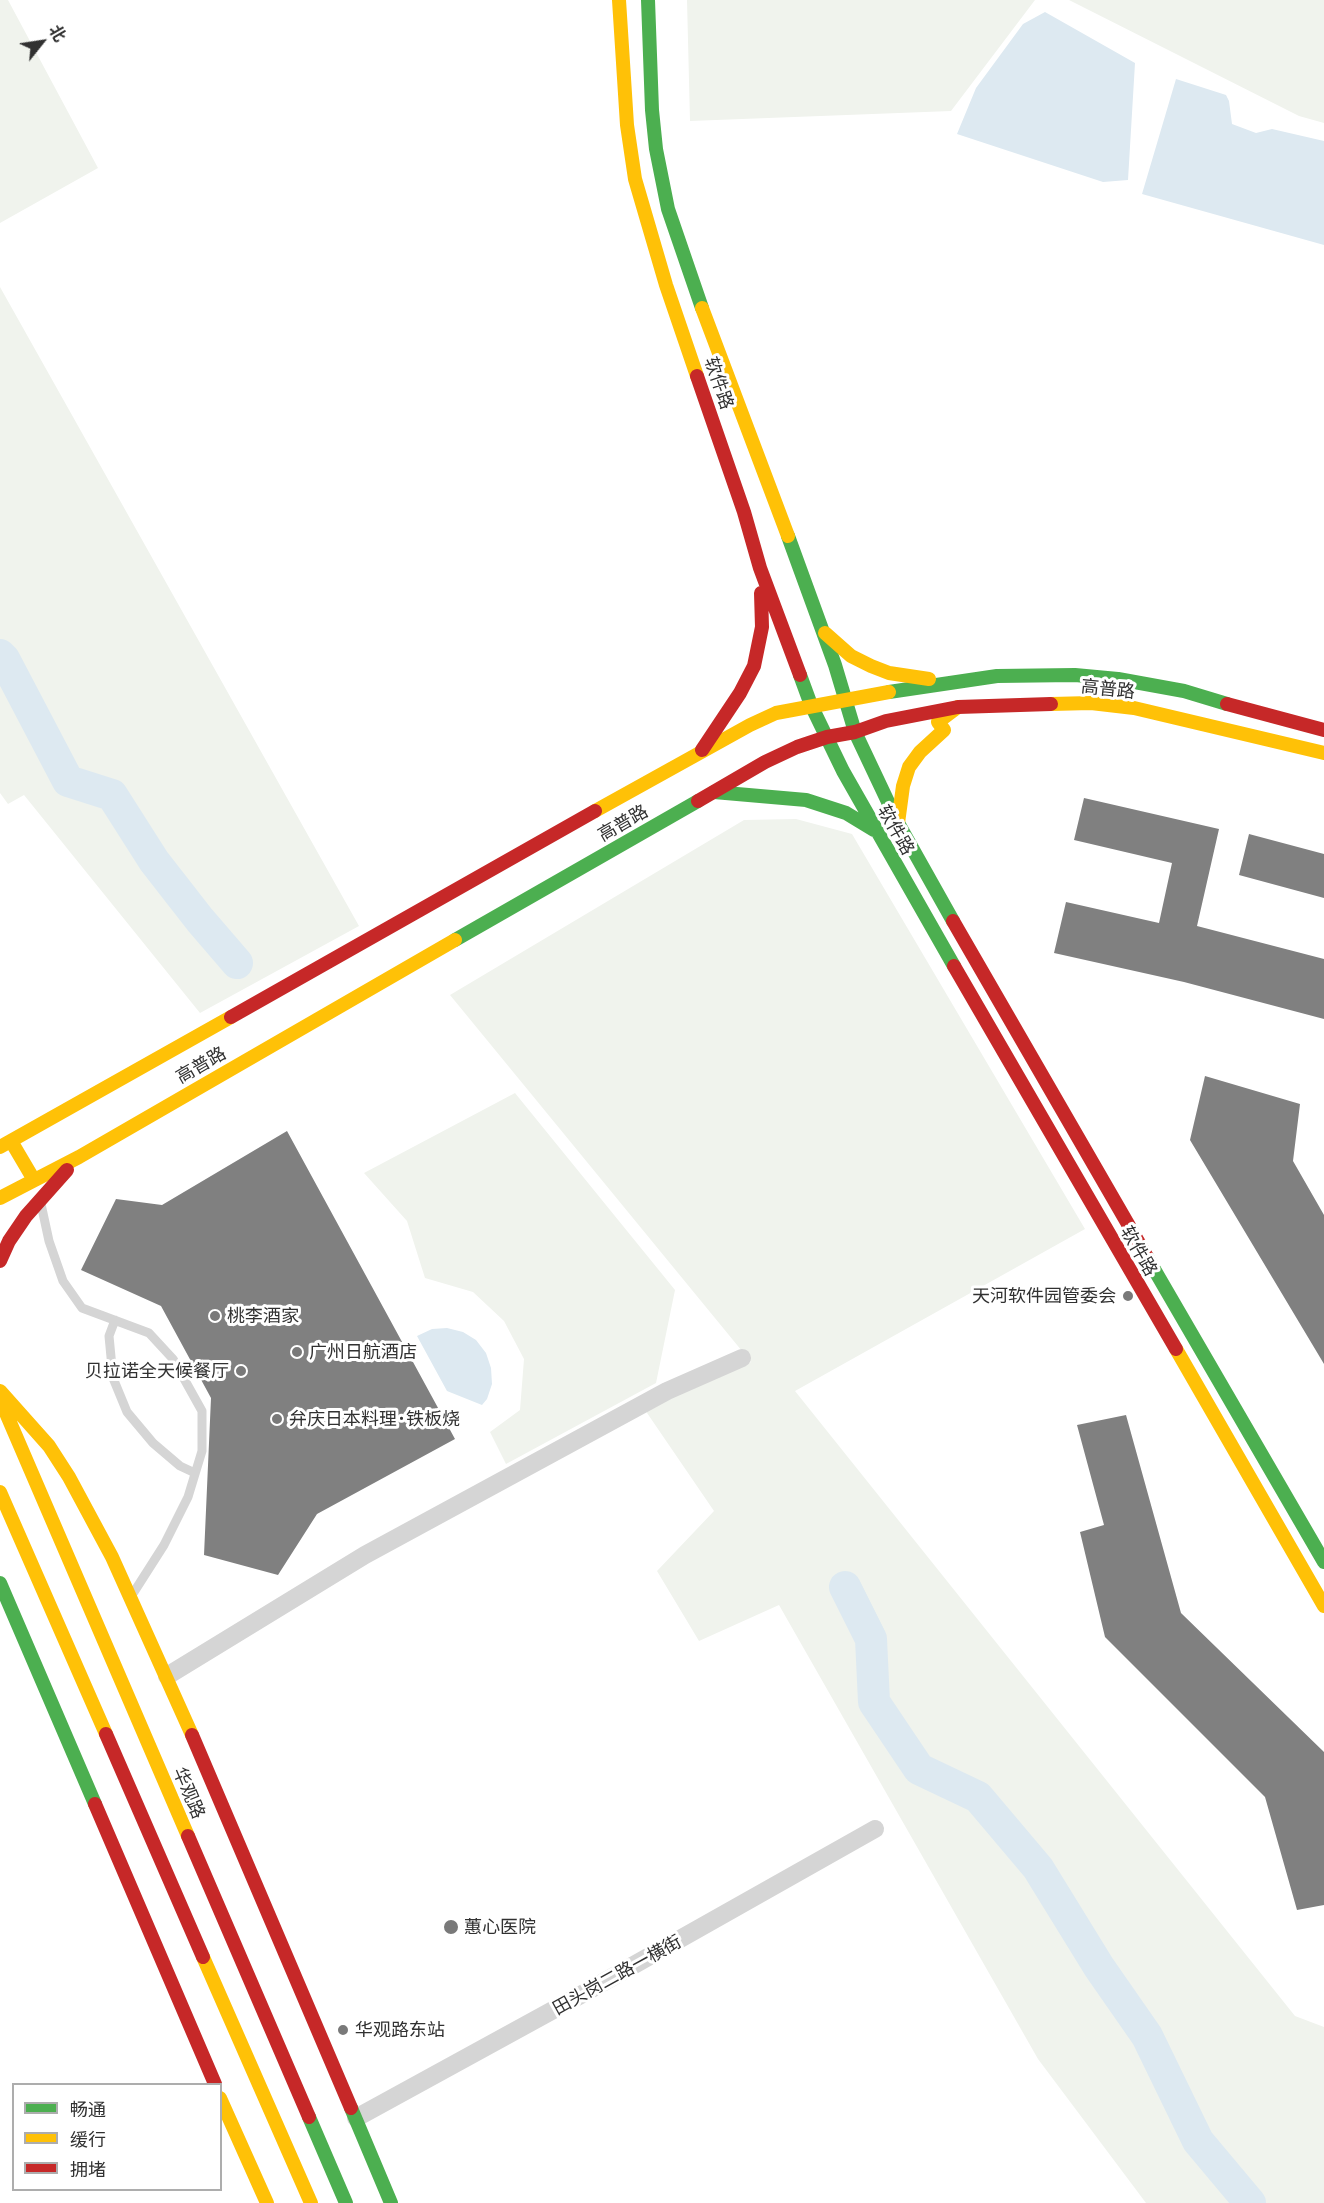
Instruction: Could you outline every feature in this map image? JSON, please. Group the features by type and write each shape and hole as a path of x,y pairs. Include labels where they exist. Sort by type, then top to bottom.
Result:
{"main road":[{"name":"软件路","path":"620,0 634,17 668,209 693,284 776,501 846,700 855,732 898,823 1034,1063 1324,1562"},
{"name":"软件路","path":"648,0 634,17 627,125 635,179 666,285 744,512 760,568 811,705 843,771 877,833 1324,1606"},
{"path":"701,752 740,693 754,666 762,627 760,568"},
{"path":"821,627 834,643 851,656 871,666 890,673 950,682"},
{"name":"高普路","path":"4,1141 16,1132 47,1122 651,786 701,752 776,713 811,705 997,676 1075,675 1118,679 1184,691 1259,714 1324,730"},
{"name":"高普路","path":"0,1198 79,1157 667,812 714,792 765,762 797,747 827,737 855,732 886,721 958,707 1052,703 1134,708 1324,753"},
{"path":"898,823 903,786 909,767 920,752 944,730 938,722 958,707"},
{"path":"714,792 789,798 822,804 846,813 877,833"},
{"path":"4,1141 34,1180"},
{"path":"0,1262 9,1241 79,1157"},
{"path":"0,1390 49,1446 69,1477 130,1597 166,1676 391,2203"},
{"name":"华观路","path":"0,1398 346,2203"},
{"path":"0,1492 310,2203"},
{"path":"0,1583 214,2083"},
{"path":"222,2102 267,2203"}],"street":[{"path":"166,1676 365,1555 666,1391 742,1358"},
{"name":"田头岗二路一横街","path":"356,2118 586,1992 875,1828"}],"lane":[{"path":"40,1201 49,1241 63,1281 82,1308 149,1333 173,1359 202,1411 202,1451 188,1497 164,1545 130,1597"},
{"path":"115,1320 109,1336 113,1378 127,1412 153,1443 180,1466 195,1473"}],"shaded area":[{"path":"0,0 8,0 98,168 0,223"},
{"path":"687,0 1035,0 951,111 690,121"},
{"path":"1069,0 1324,0 1324,123 1299,116"},
{"path":"1045,12 1135,63 1128,180 1103,182 957,134 976,88 1023,24"},
{"path":"1176,79 1226,95 1232,124 1256,133 1272,129 1324,141 1324,245 1142,194"},
{"path":"0,287 359,926 200,1013 24,795 8,804 0,793"},
{"path":"796,819 852,834 1085,1229 795,1391 1295,2016 1324,2027 1324,2203 1146,2203 1038,2059 779,1605 699,1641 657,1571 714,1511 645,1410 751,1362 450,995 744,820"},
{"path":"515,1093 675,1290 656,1383 506,1464 490,1432 520,1410 524,1359 504,1321 473,1292 425,1278 407,1221 364,1173"},
{"path":"447,1328 463,1332 476,1340 486,1353 491,1368 492,1384 487,1399 482,1405 447,1391 417,1336 432,1329"}],"building":[{"path":"1084,798 1219,829 1197,926 1324,959 1324,1019 1184,982 1054,953 1066,902 1159,923 1172,863 1074,840"},
{"path":"1249,834 1324,854 1324,898 1239,875"},
{"path":"1205,1076 1300,1104 1293,1161 1324,1215 1324,1364 1190,1140"},
{"name":"广州日航酒店","path":"287,1131 455,1439 317,1514 278,1575 204,1555 211,1398 161,1306 81,1270 116,1199 162,1205"},
{"path":"1126,1415 1181,1613 1324,1752 1324,1905 1297,1910 1265,1797 1105,1637 1080,1532 1104,1525 1077,1425"}],"waterway":[{"path":"0,655 68,781 112,795 154,861 237,963"},
{"path":"845,1587 871,1639 874,1702 919,1769 978,1797 1038,1868 1099,1967 1147,2036 1198,2141 1250,2203"}],"traffic: fast":[{"path":"648,0 652,110 656,149 668,209 702,308"},
{"path":"788,536 835,665 855,732 898,823 953,921"},
{"path":"800,675 811,705 843,771 954,966"},
{"path":"889,692 997,676 1075,675 1118,679 1184,691 1227,704"},
{"path":"714,792 806,800 846,813 874,830"},
{"path":"455,940 698,801"},
{"path":"1147,1257 1324,1562"},
{"path":"0,1583 95,1804"},
{"path":"351,2108 391,2203"},
{"path":"309,2117 346,2203"}],"traffic: slow":[{"path":"619,0 627,125 635,179 666,285 697,376"},
{"path":"702,308 788,536"},
{"path":"825,633 851,656 871,666 889,673 929,679"},
{"path":"595,811 750,725 776,713 889,692"},
{"path":"1051,704 1091,703 1134,708 1324,753"},
{"path":"898,823 903,786 909,767 920,752 944,730 938,722 958,707"},
{"path":"0,1198 79,1157 455,940"},
{"path":"0,1147 231,1017"},
{"path":"11,1141 34,1180"},
{"path":"1176,1349 1324,1606"},
{"path":"0,1391 49,1446 69,1477 112,1557 192,1735"},
{"path":"3,1406 188,1836"},
{"path":"0,1492 106,1734"},
{"path":"203,1957 311,2203"},
{"path":"222,2102 267,2203"}],"traffic: jam":[{"path":"697,376 744,512 760,568 800,675"},
{"path":"702,750 740,693 754,666 762,627 761,593"},
{"path":"698,801 765,762 797,747 827,737 855,732 886,721 958,707 1051,704"},
{"path":"1227,704 1324,730"},
{"path":"231,1017 595,811"},
{"path":"953,921 1147,1257"},
{"path":"954,966 1176,1349"},
{"path":"0,1261 9,1241 26,1216 67,1170"},
{"path":"106,1734 203,1957"},
{"path":"192,1735 351,2108"},
{"path":"95,1804 215,2083"},
{"path":"188,1836 309,2117"}],"place":[{"name":"天河软件园管委会","path":"1128,1296"},
{"name":"桃李酒家","path":"215,1316"},
{"name":"广州日航酒店","path":"297,1352"},
{"name":"贝拉诺全天候餐厅","path":"241,1371"},
{"name":"弁庆日本料理･铁板烧","path":"277,1419"},
{"name":"蕙心医院","path":"451,1927"},
{"name":"华观路东站","path":"343,2030"}]}
